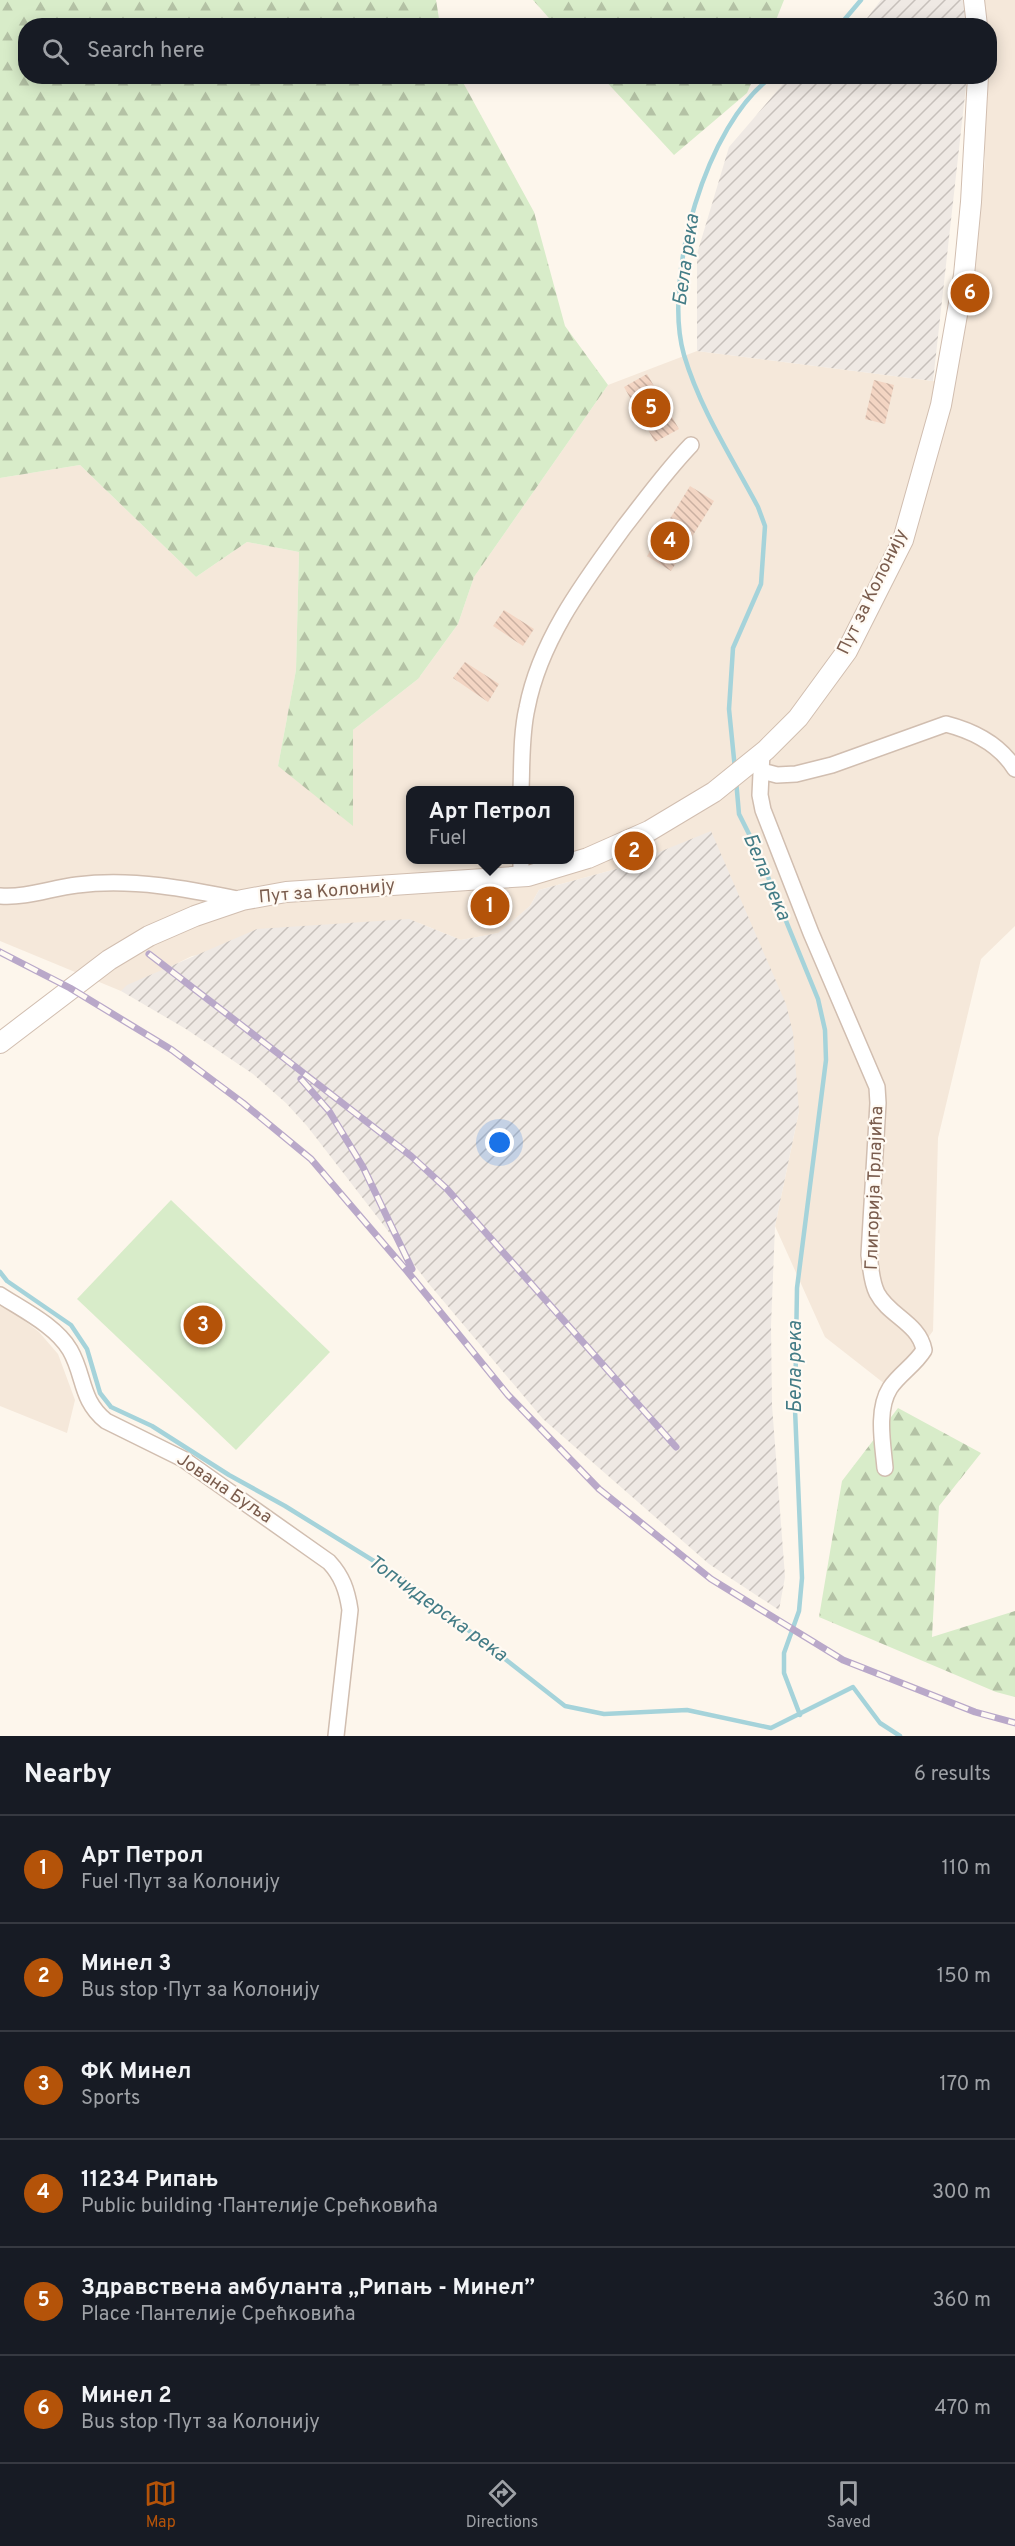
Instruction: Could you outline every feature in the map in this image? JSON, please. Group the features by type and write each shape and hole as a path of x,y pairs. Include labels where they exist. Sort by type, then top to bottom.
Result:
{"street":[{"path":"974,0 976,18"},
{"name":"Пут за Колонију","path":"574,860 588,858 649,831 757,763 798,718 847,651 903,540 941,405 964,275 971,202 978,84"},
{"path":"520,786 526,710 541,662 563,617 604,555 668,469 691,445"},
{"path":"757,763 777,775 796,774 832,765 946,724 962,728 988,741 1009,759 1015,769"},
{"name":"Глигорија Трлајића","path":"757,763 763,810 806,922 877,1087 869,1255 872,1278 877,1294 915,1330 922,1339 924,1350 918,1361 890,1388 885,1398 882,1420 885,1468"},
{"name":"Пут за Колонију","path":"0,1043 82,979 149,936 195,916 242,900 286,892 548,864"},
{"path":"0,896 17,897 78,885 120,883 174,886 242,900"},
{"name":"Јована Буља","path":"0,1295 48,1327 70,1350 87,1400 105,1421 183,1459 329,1562 339,1573 347,1591 350,1610 336,1736"}],"shaded area":[{"path":"881,0 965,0 967,18 867,18"},
{"path":"980,0 1015,0 1015,926 981,959 938,1138 933,1331 890,1388 825,1337 775,1226 799,1111 620,868 539,890 530,906 499,933 461,940 419,923 192,956 121,991 0,941 0,478 80,465 196,577 247,542 299,552 296,670 278,766 353,730 418,679 458,624 474,577 608,385 697,351 933,381 953,388 974,261 985,163 985,84 997,84 997,18 981,18"},
{"path":"783,84 966,84 933,381 697,351 697,254 729,147"},
{"path":"711,831 786,1004 793,1033 799,1111 775,1226 771,1326 772,1405 785,1577 779,1610 709,1564 543,1419 429,1284 307,1126 286,1103 253,1074 186,1029 121,991 127,985 257,929 409,919 461,940 498,933 530,906 539,890 620,868"},
{"path":"0,1302 39,1332 58,1354 75,1400 67,1433 0,1406"}],"green space":[{"path":"0,0 436,0 439,18 18,18 18,84 464,84 534,212 565,326 608,385 474,577 458,624 418,679 353,730 353,826 278,766 296,670 299,552 247,542 196,577 80,465 0,478"},
{"path":"533,0 784,0 777,18 549,18"},
{"path":"608,84 751,84 747,93 674,155"},
{"path":"171,1200 330,1352 236,1450 77,1299"},
{"path":"898,1408 981,1453 939,1506 932,1637 1015,1611 1015,1697 996,1692 819,1617 842,1481"}],"building":[{"path":"647,374 679,429 655,442 624,387"},
{"path":"874,380 894,385 885,424 865,419"},
{"path":"690,486 714,501 671,571 647,556"},
{"path":"504,610 534,629 523,646 493,626"},
{"path":"465,662 499,684 488,702 453,678"}],"waterway":[{"name":"Бела река","path":"846,18 861,0"},
{"name":"Бела река","path":"735,769 729,709 733,648 761,584 765,526 758,507 717,433 691,375 684,355 679,323 679,286 685,245 695,204 710,164 728,128 749,98 764,84"},
{"name":"Бела река","path":"736,780 739,814 757,850 818,999 825,1030 826,1060 797,1288 795,1409 802,1578 799,1611 784,1653 784,1673 800,1715"},
{"name":"Топчидерска река","path":"0,1272 7,1281 71,1325 87,1349 100,1393 111,1407 152,1426 403,1579 565,1706 604,1714 687,1710 771,1728 853,1687 880,1723 900,1736"}],"railway":[{"path":"0,952 70,988 172,1050 243,1103 311,1159 407,1271 508,1395 599,1489 711,1579 843,1660 975,1712 1015,1723"},
{"path":"149,954 411,1156 447,1189 676,1447"},
{"path":"301,1079 329,1111 363,1167 412,1269"}],"place":[{"name":"Минел 2","path":"970,293"},
{"name":"Здравствена амбуланта „Рипањ - Минел”","path":"651,408"},
{"name":"11234 Рипањ","path":"670,541"},
{"name":"Минел 3","path":"634,851"},
{"name":"Арт Петрол","path":"490,906"},
{"name":"ФК Минел","path":"203,1325"}]}
